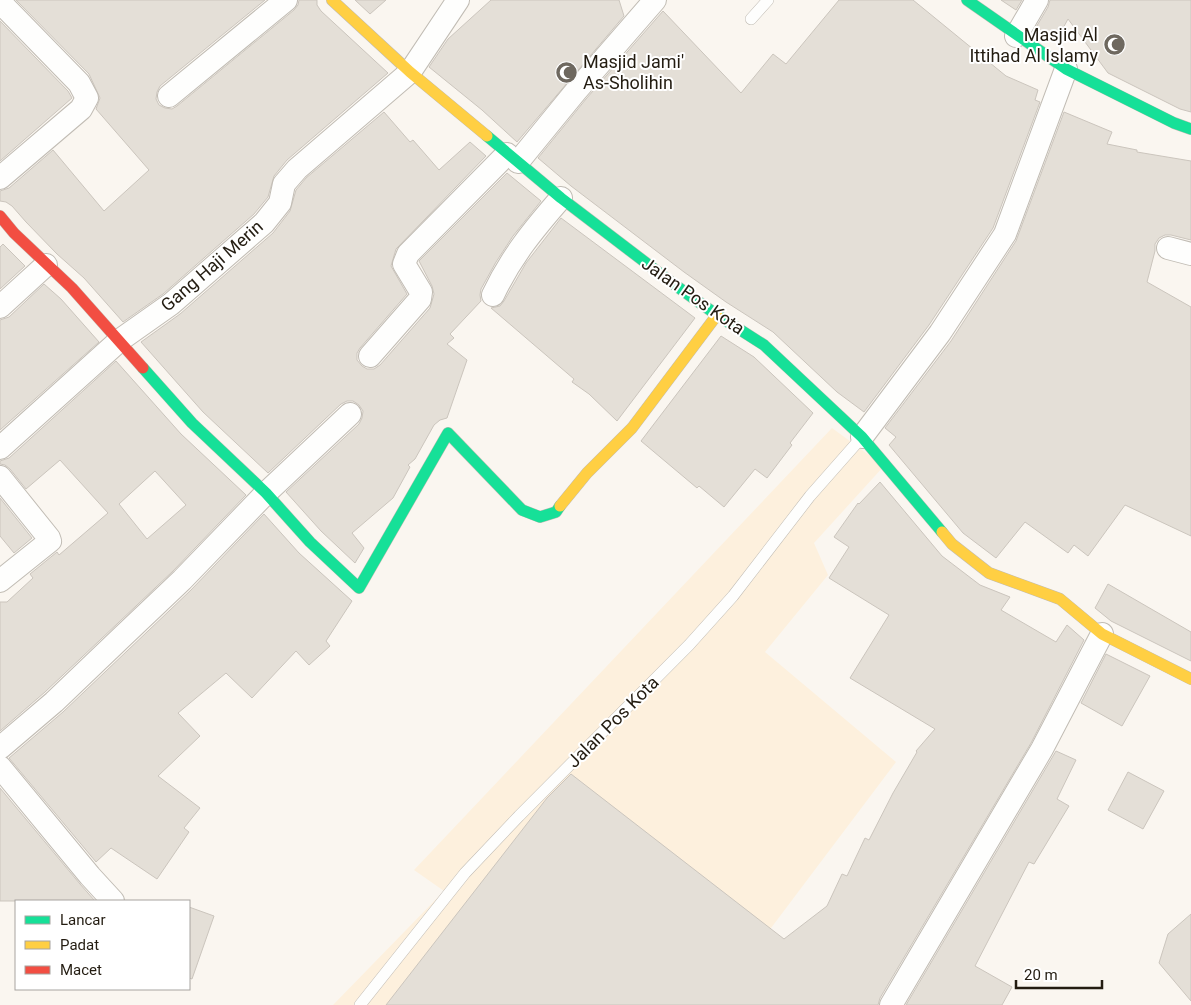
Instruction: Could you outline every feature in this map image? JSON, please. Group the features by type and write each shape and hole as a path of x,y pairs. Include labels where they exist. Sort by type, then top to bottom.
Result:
{"street":[{"path":"169,96 286,0"},
{"name":"Jalan Pos Kota","path":"332,0 410,72 561,198 717,315 764,345 862,437 952,544 989,573 1060,599 1102,634 1191,679"},
{"name":"Gang Haji Merin","path":"0,448 120,340 171,304 264,223 280,203 284,184 297,170 410,72 458,0"},
{"path":"370,356 420,299 421,292 404,264 408,254 512,158 576,91 655,0"},
{"path":"967,0 1016,36 1066,69 1174,123 1191,129"},
{"path":"1016,36 1037,0"},
{"path":"0,2 79,83 86,98 81,109 0,178"},
{"name":"Jalan Pos Kota","path":"862,437 940,333 1005,234 1066,69"},
{"path":"494,295 504,272 529,235 561,198"},
{"path":"0,216 46,265 72,288 192,423 266,493 310,542 359,588 448,433 522,510 540,517 556,512 587,473 632,428 717,315"},
{"path":"1168,248 1191,254"},
{"path":"0,307 46,265"},
{"path":"0,748 54,702 156,605 266,493 350,414"},
{"path":"0,477 50,538 50,541 0,581"},
{"path":"891,1005 1042,749 1102,634"},
{"path":"0,767 90,876 113,900"}],"lane":[{"path":"751,19 768,0"},
{"name":"Jalan Pos Kota","path":"360,1005 465,873 689,645 734,596 810,496 862,437"}],"shaded area":[{"path":"832,428 884,466 814,543 828,575 765,652 896,762 713,1005 333,1005 444,891 414,870"}],"building":[{"path":"16,0 265,0 160,86 156,99 159,105 165,108 172,109 177,106 294,10 299,0 317,0 317,5 321,11 388,73 287,160 274,176 268,197 254,214 163,294 123,322 84,278 57,254 12,206 0,201 0,191 9,188 53,150 104,211 149,170 96,109 100,98 89,74"},
{"path":"355,0 386,0 370,14"},
{"path":"491,0 619,0 624,16 517,142 482,110 429,67 448,39"},
{"path":"839,0 913,0 1006,76 1038,90 1035,100 1040,102 993,228 929,325 864,412 837,392 773,332 684,272 571,186 538,158 586,99 663,11 741,93 773,54 786,64"},
{"path":"1001,0 1022,0 1016,10"},
{"path":"1050,0 1191,0 1191,112 1180,109 1108,73 1068,19 1056,41 1035,29"},
{"path":"0,21 68,91 72,98 0,161"},
{"path":"384,112 410,142 413,140 439,170 470,142 486,156 396,249 391,266 407,294 357,353 357,360 367,369 374,369 380,365 430,308 434,294 419,261 507,173 541,201 513,236 496,262 481,289 481,301 450,334 454,338 447,344 467,360 447,418 440,420 434,425 415,459 408,465 410,467 393,498 352,533 364,548 355,563 321,531 286,492 359,424 363,411 359,405 353,401 341,404 268,473 203,412 141,342 180,314 273,233 290,211 296,190 306,178"},
{"path":"1064,112 1112,132 1107,144 1137,150 1137,152 1191,161 1191,240 1171,235 1159,238 1155,244 1147,282 1191,307 1191,536 1125,505 1088,556 1074,545 1068,553 1025,522 996,558 963,533 889,445 896,437 885,428 951,341 1016,241"},
{"path":"561,218 695,318 617,421 589,394 572,382 574,379 491,308 500,306 504,301 526,263"},
{"path":"3,244 25,266 0,289 0,247"},
{"path":"44,284 61,299 99,342 0,430 0,320 9,317"},
{"path":"721,336 754,357 813,413 767,478 755,469 724,507 699,486 697,488 641,441"},
{"path":"116,361 181,434 246,495 173,571 45,692 0,731 0,602 7,602 33,578 30,574 57,552 59,555 108,513 60,460 26,489 10,469 0,464 0,461 9,458","holes":["155,471 186,505 147,539 119,504"]},
{"path":"880,482 942,556 980,585 1010,597 1001,610 1056,642 1067,625 1084,640 1031,743 880,998 878,1005 386,1005 547,798 571,774 784,939 827,906 842,874 847,876 865,838 869,840 916,751 935,729 850,678 889,615 829,578 849,547 834,537 858,503"},
{"path":"0,498 32,538 14,553 0,536"},
{"path":"264,514 299,553 352,601 326,641 330,646 309,665 296,651 252,698 226,673 178,713 200,736 158,776 200,808 184,828 189,832 157,879 111,848 96,862 9,758 63,712 191,590"},
{"path":"1108,584 1191,632 1191,661 1111,621 1095,608"},
{"path":"1106,654 1150,676 1122,726 1081,703"},
{"path":"1056,751 1076,760 1057,799 1069,806 1034,864 1029,862 975,966 1012,987 1002,1005 906,1005"},
{"path":"1128,772 1164,791 1143,829 1108,810"},
{"path":"0,788 94,900 0,901"},
{"path":"190,907 214,916 192,979 190,978"},
{"path":"1191,914 1191,1001 1159,963 1168,934"}],"traffic: fast":[{"path":"967,0 1066,69 1174,123 1191,129"},
{"path":"487,136 561,198 675,285 764,345 862,437 942,532"},
{"path":"143,368 192,423 266,493 310,542 359,588 448,433 522,510 540,517 556,512 560,506"}],"traffic: slow":[{"path":"332,0 410,72 487,136"},
{"path":"560,506 587,473 632,428 717,315"},
{"path":"942,532 952,544 989,573 1060,599 1102,634 1191,679"}],"traffic: jam":[{"path":"0,216 14,233 72,288 143,368"}],"place":[{"name":"Masjid Al Ittihad Al Islamy","path":"1114,45"},
{"name":"Masjid Jami' As-Sholihin","path":"567,72"}]}
